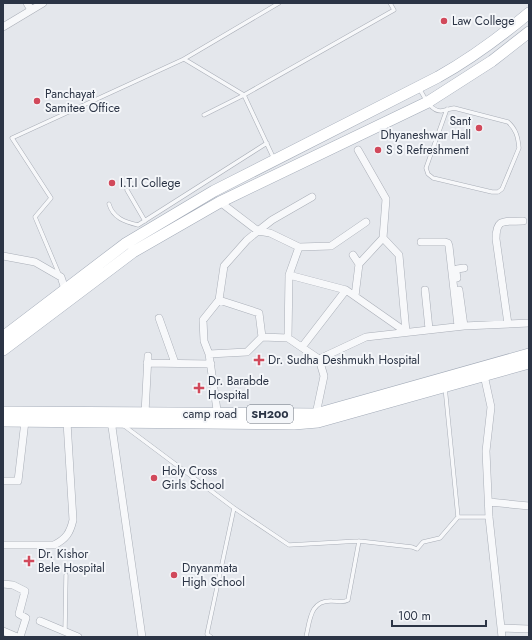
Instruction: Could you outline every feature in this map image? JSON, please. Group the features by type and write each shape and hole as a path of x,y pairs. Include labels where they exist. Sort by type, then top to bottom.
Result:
{"main road":[{"path":"3,350 125,244 214,191 419,87 457,66 491,44 529,12"},
{"path":"3,337 133,252 220,202 290,169 385,121 428,102 492,61 529,32"},
{"path":"244,176 249,188"},
{"path":"214,191 220,202"},
{"name":"camp road","path":"3,421 67,422 115,418 145,413 294,424 318,422 529,354"},
{"name":"camp road","path":"3,412 115,418 218,418 316,414 444,382 484,375 529,363"}],"street":[{"path":"27,3 31,10"},
{"path":"3,27 43,3"},
{"path":"355,296 359,264 383,238 386,199 358,150"},
{"path":"218,418 210,354 204,341 203,320 218,300 224,266 247,240 272,220 312,197"},
{"path":"220,202 258,231 270,233 299,247 331,246 366,222"},
{"path":"508,324 496,239 496,228 499,223 523,221"},
{"path":"383,238 399,254 406,332"},
{"path":"421,242 448,243 461,326"},
{"path":"288,338 289,276 299,247"},
{"path":"3,256 35,262 60,277 68,294"},
{"path":"353,256 359,264"},
{"path":"461,326 456,272 457,269 464,268"},
{"path":"289,276 346,290 406,332"},
{"path":"302,348 346,290"},
{"path":"425,290 429,330"},
{"path":"218,300 259,313 262,337"},
{"path":"159,318 175,363"},
{"path":"319,359 366,337 461,326 529,323"},
{"path":"210,354 247,352 262,337 288,338 319,359 324,376 316,414"},
{"path":"145,413 147,360 175,363 211,364"},
{"path":"484,375 491,407 486,451 489,517 502,637"},
{"path":"115,418 142,637"},
{"path":"3,482 18,481 25,421"},
{"path":"3,545 54,545 60,542 71,531 73,520 67,422"},
{"path":"489,502 529,506"},
{"path":"3,584 13,585 24,591 19,614 26,618 18,637 3,631"},
{"path":"40,621 78,637"},
{"path":"501,628 529,629"}],"lane":[{"path":"60,277 35,217 51,198 12,138 184,60 279,3"},
{"path":"204,115 244,95 394,10 390,3"},
{"path":"184,60 244,95 274,160"},
{"path":"419,87 428,102 436,110 442,111 446,109 454,108 508,122 514,128 519,148 502,189 498,192 492,192 432,178 428,174 426,168 446,109"},
{"path":"109,204 111,211 118,217 127,222 138,225 267,143"},
{"path":"127,190 145,221"},
{"path":"115,418 234,508 289,545 359,541 412,547 417,549 423,542 440,538 458,517 444,382"},
{"path":"211,637 207,634 234,508"},
{"path":"458,517 489,517"},
{"path":"306,637 312,613 318,604 326,601 344,602 348,600 359,541"},
{"path":"65,631 66,575"}],"place":[{"name":"Law College","path":"444,21"},
{"name":"Panchayat Samitee Office","path":"37,101"},
{"name":"Sant Dhyaneshwar Hall","path":"479,128"},
{"name":"S S Refreshment","path":"378,150"},
{"name":"I.T.I College","path":"112,183"},
{"name":"Dr. Sudha Deshmukh Hospital","path":"259,360"},
{"name":"Dr. Barabde Hospital","path":"199,388"},
{"name":"Holy Cross Girls School","path":"154,478"},
{"name":"Dr. Kishor Bele Hospital","path":"29,561"},
{"name":"Dnyanmata High School","path":"174,575"}]}
